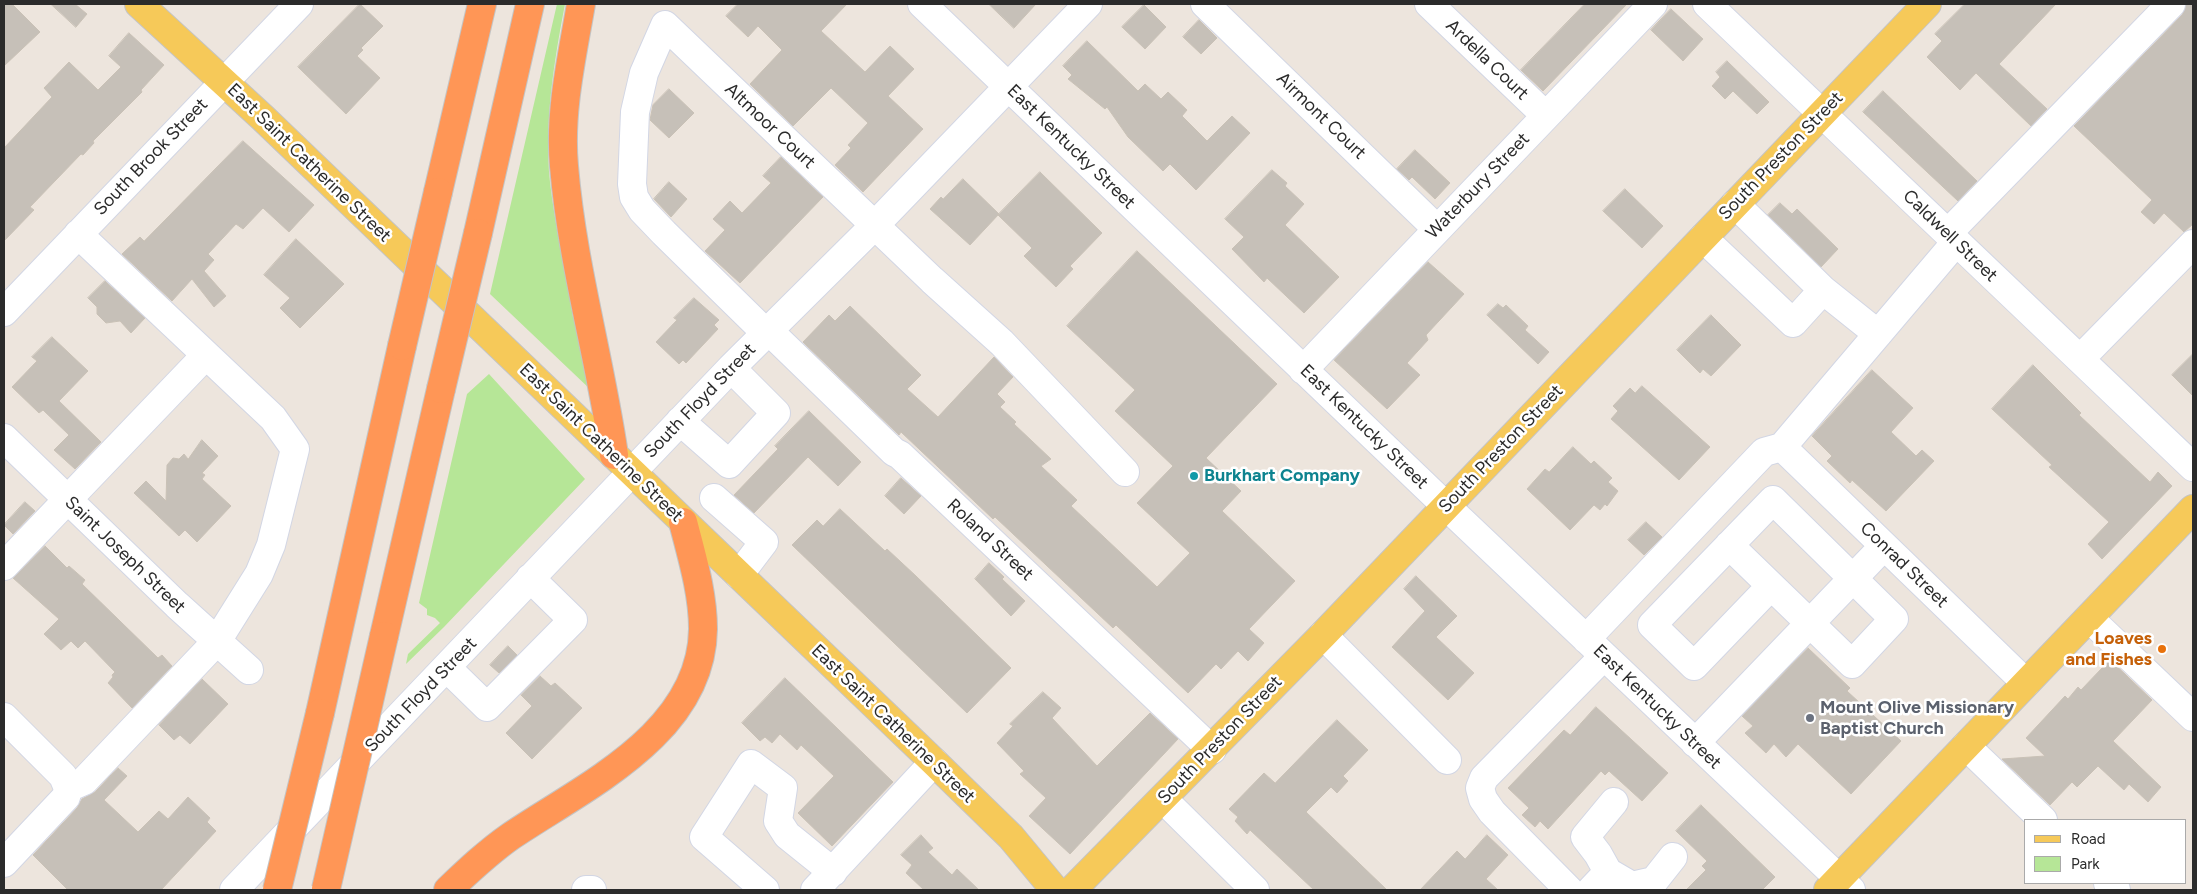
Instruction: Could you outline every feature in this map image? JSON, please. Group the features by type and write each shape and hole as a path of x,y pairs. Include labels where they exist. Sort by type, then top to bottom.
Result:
{"highway":[{"path":"277,890 320,713 402,346 482,4"},
{"path":"326,890 530,4"},
{"path":"580,4 567,87 564,121 564,166 581,284 607,403 623,463"},
{"path":"448,890 476,864 509,838 611,771 656,734 686,695 700,653 703,630 697,578 685,524"}],"main road":[{"name":"East Saint Catherine Street","path":"139,4 224,81 934,762 1011,837 1055,890"},
{"name":"South Preston Street","path":"1072,890 1212,750 1323,635 1927,4"},
{"path":"1839,887 1966,746 2193,509"}],"street":[{"name":"South Brook Street","path":"4,312 299,4"},
{"name":"East Kentucky Street","path":"922,4 1695,743 1839,887"},
{"name":"South Floyd Street","path":"234,890 447,668 530,578 623,463 680,421 767,331 875,226 1088,4"},
{"name":"Airmont Court","path":"1206,4 1437,229"},
{"name":"Ardella Court","path":"1428,4 1545,115"},
{"name":"Waterbury Street","path":"1303,370 1653,4"},
{"name":"Caldwell Street","path":"1707,4 2193,468"},
{"path":"1569,890 1492,812 1483,799 1480,788 1484,778 1764,452 1782,447 1878,334 1952,238 2171,4"},
{"name":"Altmoor Court","path":"665,25 875,226 1002,343 1125,472"},
{"name":"Roland Street","path":"665,25 644,73 635,112 632,184 634,197 642,210 894,452 907,462 1212,750"},
{"path":"1735,204 1822,290 1878,334"},
{"path":"68,788 84,780 217,640 259,574 271,545 295,448 273,418 78,234"},
{"path":"1703,238 1793,323 1822,290"},
{"path":"2080,360 2193,244"},
{"path":"4,566 206,355"},
{"path":"685,524 714,498 729,464 776,414 731,368"},
{"path":"680,421 729,464"},
{"name":"Saint Joseph Street","path":"4,438 249,670"},
{"name":"Conrad Street","path":"1782,447 2026,683"},
{"path":"714,498 764,542 739,575"},
{"path":"1729,545 1852,664 1894,619 1773,500 1729,545 1652,625 1694,666 1771,586"},
{"path":"1695,743 1884,546"},
{"path":"447,668 487,707 573,620 530,578"},
{"path":"2089,618 2193,717"},
{"path":"1323,635 1447,760"},
{"path":"4,716 63,776 68,788 66,797 4,863"},
{"path":"1966,746 2042,819"},
{"path":"765,890 704,837 751,764 783,788 778,821 824,881 934,762"},
{"path":"1163,799 1256,890"},
{"path":"1614,802 1585,837 1598,854 1599,881 1632,886 1654,881 1673,857"},
{"path":"586,890 592,890"}],"green space":[{"path":"557,4 565,4 551,92 548,160 555,216 573,317 577,316 591,390 490,294"},
{"path":"489,374 585,479 444,627 406,664 408,654 440,623 435,618 427,615 427,609 419,603 467,394"}],"building":[{"path":"4,4 12,4 40,32 4,66"},
{"path":"51,4 75,4 87,14 76,27"},
{"path":"360,4 383,26 361,48 363,50 357,56 380,78 346,114 298,67"},
{"path":"738,4 847,4 821,31 865,72 890,46 914,69 888,96 923,129 863,192 835,165 851,148 848,145 868,123 831,88 793,126 750,84 782,50 758,26 748,37 726,16"},
{"path":"989,4 1036,4 1014,28"},
{"path":"1585,4 1627,4 1543,91 1521,70"},
{"path":"1965,4 2056,4 1999,64 2047,109 2031,126 1976,73 1960,90 1927,57 1942,41 1935,34"},
{"path":"2186,4 2193,4 2193,224 2184,232 2164,213 2154,224 2141,212 2152,200 2074,126 2182,15"},
{"path":"1144,5 1166,27 1145,49 1122,27"},
{"path":"1671,9 1703,39 1683,61 1651,30"},
{"path":"1199,20 1217,38 1201,54 1183,37"},
{"path":"129,33 164,65 141,90 142,92 93,141 94,143 83,155 81,154 30,207 34,210 4,241 4,148 52,97 44,88 69,62 98,90 121,67 109,56"},
{"path":"1087,41 1138,91 1145,84 1161,99 1168,92 1187,110 1182,116 1207,141 1232,116 1250,133 1196,190 1170,164 1163,171 1128,137 1107,107 1105,109 1068,79 1072,75 1063,66"},
{"path":"1727,61 1769,102 1757,114 1733,91 1725,99 1712,86 1720,77 1716,72"},
{"path":"669,89 694,113 669,138 650,120 653,105"},
{"path":"1883,91 1977,181 1958,201 1863,112"},
{"path":"243,141 314,205 289,232 263,208 243,229 236,224 208,254 214,260 204,271 226,296 214,307 192,279 172,301 122,254 140,237 144,241"},
{"path":"1415,150 1450,183 1435,199 1412,177 1409,180 1397,169"},
{"path":"781,157 823,197 740,283 705,251 725,230 713,219 730,201 742,213 771,183 763,176"},
{"path":"1272,170 1287,183 1285,186 1304,204 1285,225 1339,277 1304,313 1267,278 1264,282 1232,249 1244,237 1225,219"},
{"path":"1040,172 1102,233 1070,266 1073,269 1056,287 1024,256 1032,248 998,215"},
{"path":"963,179 999,214 970,245 930,209"},
{"path":"669,182 687,199 671,217 654,199"},
{"path":"1625,189 1663,226 1642,248 1603,211"},
{"path":"1780,203 1792,214 1797,209 1838,249 1821,267 1768,215"},
{"path":"296,239 344,284 300,328 280,308 290,298 264,275"},
{"name":"Burkhart Company","path":"1137,251 1277,384 1206,458 1241,491 1222,511 1295,581 1249,629 1264,643 1248,661 1238,651 1221,669 1216,664 1188,693 1116,625 1113,628 995,517 993,519 901,432 899,435 803,342 829,315 835,321 850,306 921,375 907,389 938,417 994,357 1013,377 997,394 1005,402 1000,407 1016,422 1014,424 1051,459 1041,466 1077,500 1071,506 1157,587 1190,553 1137,503 1173,466 1115,411 1135,390 1067,326"},
{"path":"1428,262 1464,294 1426,335 1428,340 1407,363 1420,375 1387,409 1334,360"},
{"path":"105,281 145,318 131,333 120,321 106,323 97,314 97,307 88,298"},
{"path":"694,298 719,320 714,325 718,329 686,363 683,360 679,364 656,342 677,320 674,318"},
{"path":"1498,304 1503,308 1506,305 1528,326 1525,330 1549,352 1538,364 1487,315"},
{"path":"1711,315 1741,345 1711,376 1703,369 1700,373 1677,350"},
{"path":"52,337 88,371 59,401 101,442 75,469 54,450 69,435 43,410 39,413 12,387 37,361 32,357"},
{"path":"2193,354 2193,396 2172,375"},
{"path":"2033,365 2081,413 2079,415 2150,482 2158,472 2172,486 2102,559 2088,544 2109,522 2049,467 2052,465 1992,409"},
{"path":"1872,370 1913,408 1891,432 1916,456 1922,450 1934,461 1886,511 1852,480 1850,483 1827,461 1832,456 1812,436"},
{"path":"1642,386 1710,447 1679,480 1611,419 1618,411 1613,406 1630,388 1635,393"},
{"path":"809,411 861,462 838,486 808,457 754,513 734,495 778,449 775,446"},
{"path":"202,440 218,456 202,473 205,475 202,479 231,506 197,542 185,530 179,536 134,493 146,481 166,501 167,465 173,458 179,459 184,454 188,459"},
{"path":"1573,447 1591,464 1594,461 1612,478 1608,482 1618,491 1607,506 1605,504 1600,510 1594,505 1570,530 1527,489 1545,469 1549,472"},
{"path":"901,478 921,496 904,514 885,496"},
{"path":"25,502 35,511 13,534 4,525"},
{"path":"840,509 885,551 887,549 1011,668 967,713 792,545 817,520 823,526"},
{"path":"1646,522 1662,537 1644,555 1628,540"},
{"path":"45,546 67,568 69,566 85,580 82,584 158,658 162,655 172,666 132,708 108,683 115,672 85,641 78,648 71,641 61,650 44,634 59,619 13,578"},
{"path":"989,563 1004,577 1002,579 1025,601 1011,616 975,579"},
{"path":"1416,576 1457,616 1436,637 1474,673 1448,700 1392,647 1425,611 1404,589"},
{"path":"508,646 517,655 499,673 490,665"},
{"name":"Mount Olive Missionary Baptist Church","path":"1808,648 1850,688 1847,691 1901,741 1851,794 1798,744 1786,757 1774,744 1766,753 1745,733 1753,726 1742,716"},
{"path":"2103,653 2152,700 2113,741 2161,787 2148,802 2129,784 2124,790 2098,766 2077,787 2072,782 2050,805 2002,759 2045,756 2026,738 2065,696 2068,699 2078,687 2081,690 2102,668"},
{"path":"540,676 551,686 555,683 582,708 532,759 506,733 532,706 521,695"},
{"path":"785,678 893,782 832,846 798,813 834,776 801,745 797,750 780,734 772,743 765,737 760,741 742,723"},
{"path":"202,679 228,704 190,744 180,735 174,740 159,725"},
{"path":"1043,692 1061,708 1052,718 1097,766 1150,713 1178,739 1070,854 1029,816 1046,798 1020,774 1024,771 997,743 1013,726 1010,724"},
{"path":"1596,707 1668,773 1642,801 1609,771 1605,775 1601,771 1548,829 1540,821 1535,827 1522,815 1529,808 1508,788 1564,730 1570,735"},
{"path":"1337,720 1368,750 1343,776 1348,781 1337,793 1331,787 1306,812 1387,890 1314,890 1250,830 1247,834 1235,821 1238,817 1229,809 1264,773 1275,783"},
{"path":"118,768 127,776 104,800 138,832 159,811 168,819 188,797 210,818 207,822 216,831 161,890 68,890 33,855 77,808 82,799 95,792"},
{"path":"1701,805 1775,877 1762,890 1686,890 1706,870 1702,866 1707,861 1676,831"},
{"path":"921,835 933,848 928,852 952,875 957,869 979,890 924,890 906,873 912,865 901,855"},
{"path":"1487,835 1508,855 1486,879 1498,890 1420,890 1457,851 1465,859"}],"place":[{"name":"Burkhart Company","path":"1194,476"},
{"name":"Loaves and Fishes","path":"2162,649"},
{"name":"Mount Olive Missionary Baptist Church","path":"1810,718"}]}
